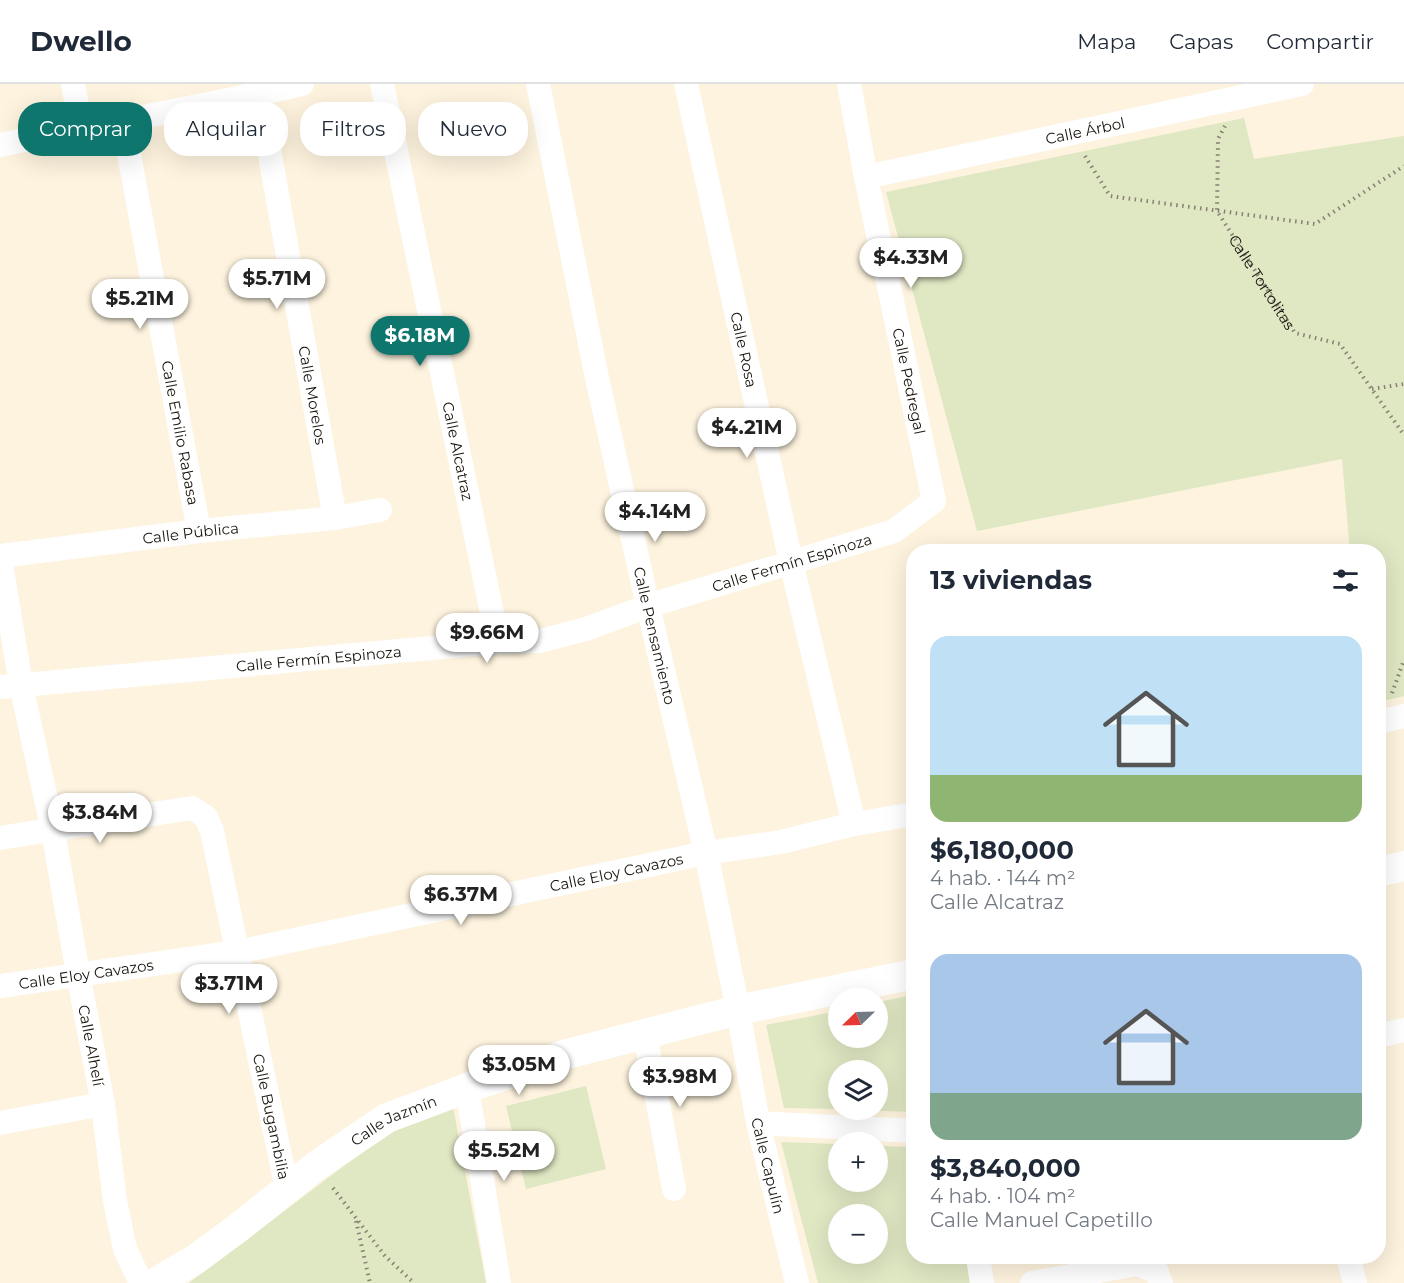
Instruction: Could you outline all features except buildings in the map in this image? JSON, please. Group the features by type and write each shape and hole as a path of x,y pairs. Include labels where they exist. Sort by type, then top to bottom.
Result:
{"street":[{"path":"73,84 76,102"},
{"path":"152,116 302,84"},
{"name":"Calle Alcatraz","path":"382,84 498,642"},
{"name":"Calle Pensamiento","path":"538,84 597,378 706,853 738,1010"},
{"name":"Calle Rosa","path":"686,84 791,562 854,824"},
{"name":"Calle Pedregal","path":"849,84 866,177 934,501"},
{"name":"Calle Árbol","path":"866,177 1070,132 1240,91 1302,84"},
{"name":"Calle Morelos","path":"260,94 335,518"},
{"path":"0,145 18,141"},
{"name":"Calle Emilio Rabasa","path":"129,156 200,531"},
{"name":"Calle Fermín Espinoza","path":"10,686 498,642 540,641 586,629 648,606 894,531 934,501"},
{"name":"Calle Pública","path":"0,557 200,531 335,518 380,510"},
{"name":"Calle Alhelí","path":"0,557 10,686 53,831 103,1104 115,1201 125,1249 141,1283"},
{"path":"1386,720 1404,716"},
{"name":"Calle Bugambilia","path":"53,831 192,808 206,817 212,831 287,1189"},
{"name":"Calle Eloy Cavazos","path":"0,986 237,952 706,853 781,842 854,824 906,815"},
{"path":"0,838 53,831"},
{"path":"1386,870 1404,866"},
{"name":"Calle Jazmín","path":"155,1283 196,1259 316,1166 387,1118 567,1054 738,1010 906,976"},
{"name":"Calle Capulín","path":"738,1010 759,1123 797,1283"},
{"path":"1386,1034 1404,1030"},
{"path":"645,1034 674,1189"},
{"path":"467,1088 499,1283"},
{"path":"0,1123 103,1104"},
{"path":"759,1123 906,1131"},
{"path":"979,1264 982,1283"},
{"path":"1032,1283 1137,1264 1157,1272 1161,1283"},
{"path":"1350,1264 1355,1283"}],"path":[{"path":"1217,211 1218,139 1240,91"},
{"path":"1070,132 1110,196 1315,224 1404,166"},
{"name":"Calle Tortolitas","path":"1217,211 1295,333 1340,344 1404,435"},
{"path":"1372,389 1404,384"},
{"path":"316,1166 385,1256 414,1283"},
{"path":"356,1217 370,1283"}],"green space":[{"path":"1244,118 1254,159 1404,136 1404,696 1386,700 1386,544 1349,544 1342,459 977,531 886,192"},
{"path":"906,996 906,1112 888,1111 888,1060 828,1060 828,1109 784,1108 766,1025 828,1013 828,1048 888,1048 888,1000"},
{"path":"586,1086 606,1169 526,1189 506,1106"},
{"path":"453,1107 486,1283 189,1283 389,1132"},
{"path":"781,1142 828,1144 828,1192 888,1192 888,1146 906,1147 906,1264 967,1264 970,1283 818,1283"}]}
